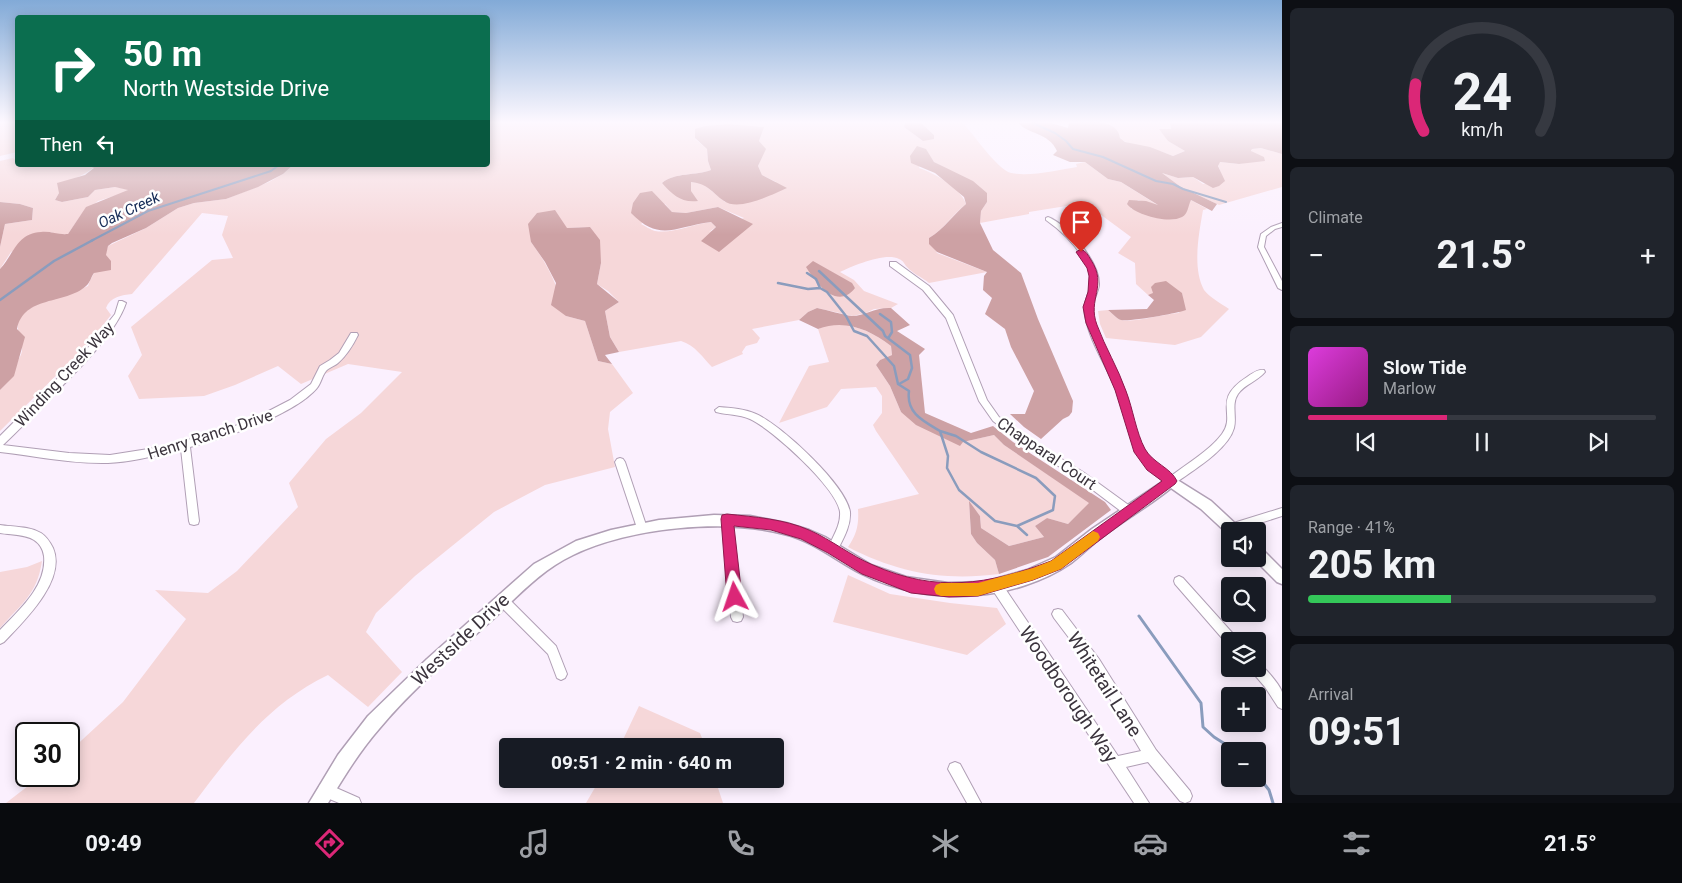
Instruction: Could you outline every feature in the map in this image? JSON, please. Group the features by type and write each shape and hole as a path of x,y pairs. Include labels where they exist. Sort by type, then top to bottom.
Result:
{"street":[{"path":"1048,219 1066,232 1092,268 1095,284 1088,307 1091,323 1120,390 1140,452 1152,466 1206,506 1224,522"},
{"path":"1282,225 1273,228 1263,235 1261,247 1282,288"},
{"name":"Chapparal Court","path":"893,264 926,288 950,317 983,401 996,419 1130,512"},
{"name":"Winding Creek Way","path":"0,442 109,328 121,313 122,303"},
{"name":"Henry Ranch Drive","path":"0,448 109,459 146,455 185,445 255,422 295,402 316,386 322,377 323,368 332,364 341,356 354,336"},
{"path":"1171,481 1214,447 1228,432 1231,413 1230,401 1237,388 1261,372"},
{"path":"719,410 738,412 755,418 773,429 793,444 832,489 844,508 845,522 833,548"},
{"path":"185,445 194,521"},
{"path":"620,462 642,528"},
{"name":"Westside Drive","path":"322,796 374,722 412,683 533,572 560,553 596,538 682,522 727,519 771,525 804,534 833,548 867,569 911,586 949,590 978,589 1056,565 1171,481"},
{"path":"1255,522 1282,512"},
{"path":"727,519 736,617"},
{"path":"0,529 35,535 43,541 51,558 50,571 42,589 0,638"},
{"path":"1266,562 1282,578"},
{"path":"1179,581 1224,632"},
{"name":"Woodborough Way","path":"996,585 1142,803"},
{"path":"502,600 552,650 561,674"},
{"name":"Whitetail Lane","path":"1058,614 1095,663 1151,755 1184,796"},
{"path":"1264,677 1282,703"},
{"name":"Whitetail Lane","path":"1115,763 1151,755"},
{"path":"956,769 974,803"},
{"path":"322,796 354,803"}],"shaded area":[{"path":"15,160 15,167 94,167 59,187 59,193 55,200 62,202 88,197 95,190 115,187 128,189 127,192 98,201 81,215 68,234 57,235 51,232 11,252 0,269 0,247 5,224 32,220 33,208 20,204 0,202 0,161"},
{"path":"490,160 708,160 711,170 673,177 662,183 698,201 691,192 690,182 702,183 725,202 776,182 762,175 758,166 760,160 922,160 919,168 932,173 953,187 959,192 966,204 929,238 937,253 987,272 929,283 899,259 893,257 878,258 861,263 840,272 854,280 864,291 898,304 891,308 874,309 853,316 817,308 808,312 799,320 752,329 760,338 757,343 746,346 742,352 743,354 712,367 695,349 681,341 619,352 610,337 605,311 619,302 608,291 597,284 601,263 590,227 567,228 531,242 552,277 566,316 585,321 598,361 612,364 633,393 610,412 608,429 615,467 545,485 494,512 415,576 376,613 366,632 402,672 368,707 328,675 287,700 253,730 194,803 6,803 27,787 80,787 80,742 123,702 186,619 155,590 208,593 237,571 298,507 289,483 326,439 361,413 402,372 348,364 301,384 278,366 204,396 139,399 128,376 142,355 131,327 212,260 233,258 222,235 228,216 202,213 132,294 120,296 110,301 106,308 111,315 87,345 0,431 0,390 12,377 22,353 18,325 21,316 26,311 40,303 88,286 108,246 146,228 178,208 194,203 226,199 269,182 291,167 490,167","holes":["665,204 672,212 686,213 718,207 744,218 709,232 716,227 711,222 662,232 641,224","819,265 851,283 855,288 821,287"]},
{"path":"761,160 758,166 762,175 787,188 756,201 730,204 697,183 691,182 691,191 698,201 682,199 662,183 673,177 711,170 708,161"},
{"path":"911,160 933,160 973,181 987,193 987,202 981,211 980,223 993,250 1021,273 1038,319 1073,401 1072,412 1069,416 1041,439 1010,414 1025,414 1034,391 1011,347 1005,329 985,314 992,298 983,290 984,276 987,272 937,252 929,244 929,238 966,204 964,197 935,173 911,163"},
{"path":"933,160 994,160 1005,170 1018,174 1044,173 1077,167 1076,164 1085,162 1108,179 1121,182 1159,206 1138,200 1131,209 1189,203 1191,200 1207,209 1203,210 1198,240 1197,261 1200,281 1206,293 1229,309 1201,337 1175,345 1106,338 1100,324 1098,311 1108,310 1119,319 1126,321 1179,313 1183,301 1182,293 1148,295 1136,284 1135,263 1118,253 1131,237 1085,203 1029,212 1029,214 980,223 981,211 987,202 949,170"},
{"path":"1066,160 1265,161 1239,164 1220,162 1218,166 1225,181 1213,188 1193,177 1178,178 1162,173 1181,187 1217,204 1212,211 1191,200 1184,216 1176,219 1161,219 1137,212 1127,204 1129,200 1146,201 1158,205 1121,182 1108,179 1085,162"},
{"path":"1249,160 1282,160 1282,187 1219,205 1181,187 1162,173 1178,178 1193,177 1203,184 1224,181 1218,165 1219,162 1239,164"},
{"path":"92,167 291,167 283,174 258,187 226,199 194,203 178,208 146,228 108,246 106,255 111,261 111,270 94,273 87,285 77,292 36,305 21,318 17,329 25,337 14,376 0,390 0,269 26,236 41,232 68,234 86,207 128,190 115,187 95,190 88,197 62,202 55,200 59,193 57,183 85,175 94,168"},
{"path":"652,191 672,212 686,213 718,207 753,224 719,252 701,241 716,227 711,222 678,229 660,230 651,228 631,213 633,203 640,193"},
{"path":"0,202 20,204 33,208 32,220 5,224 0,247"},
{"path":"555,210 567,228 590,227 600,240 601,263 597,284 619,302 605,311 610,337 619,352 605,355 612,364 598,361 585,321 566,316 551,305 556,283 545,262 531,242 528,224 537,213"},
{"path":"813,261 852,283 855,288 841,297 834,296 821,287 806,267"},
{"path":"1166,281 1182,293 1186,310 1154,317 1121,320 1108,310 1147,309 1154,300 1148,295 1153,293 1151,287 1155,283"},
{"path":"817,308 852,316 891,308 910,325 897,331 925,349 919,355 925,413 971,433 993,426 1013,442 1105,502 1111,510 1048,557 999,574 995,560 977,543 971,534 969,501 980,516 981,528 1009,546 1044,537 1035,526 1047,518 1068,524 1089,503 1004,445 994,435 963,442 960,446 916,425 901,412 890,386 876,365 880,360 892,355 891,346 874,335 856,327 837,325 818,329 799,320 808,312"},
{"path":"830,324 847,325 862,329 891,346 892,355 880,360 876,365 890,386 901,412 963,442 994,435 1004,445 1090,503 1068,524 1047,518 1035,526 1044,537 1009,546 981,528 980,516 969,502 971,534 977,543 995,560 999,574 959,576 922,573 885,563 848,547 857,529 858,509 919,494 873,425 882,413 882,396 876,387 841,389 827,407 779,423 809,366 829,362 818,329"},
{"path":"42,561 40,573 32,591 0,628 0,572 27,567"},
{"path":"848,575 890,594 997,608 1006,624 967,655 833,622"},
{"path":"639,706 700,733 702,738 624,738"},
{"path":"595,788 718,788 723,803 586,803"}],"waterway":[{"path":"1111,160 1156,181 1173,184 1183,189 1226,202"},
{"name":"Oak Creek","path":"91,241 148,211 271,171 276,167"},
{"name":"Oak Creek","path":"0,300 54,261 93,240"},
{"path":"819,271 883,331 885,336 910,355 912,368 908,379 899,384"},
{"path":"807,273 816,279 820,288"},
{"path":"778,283 808,289 820,288"},
{"path":"820,288 827,292 846,316 854,331 867,336 894,366 898,384 909,391 910,405 917,416 940,431"},
{"path":"880,314 891,322 892,332 889,337"},
{"path":"940,431 956,436 981,452 1036,478 1055,496 1053,510 1017,526"},
{"path":"940,431 948,456 947,468 959,490 995,521 1017,526"},
{"path":"1017,526 1027,535"},
{"path":"1139,616 1201,703 1203,727 1222,742"},
{"path":"1266,786 1273,803"}],"slow traffic":[{"path":"941,589 978,589 1033,574 1056,565 1093,537"}],"route":[{"path":"735,597 727,519 771,525 804,534 833,548 867,569 911,586 949,590 978,589 1033,574 1056,565 1171,481 1158,472 1140,452 1120,390 1088,314 1088,307 1095,284 1092,268 1081,252"}]}
